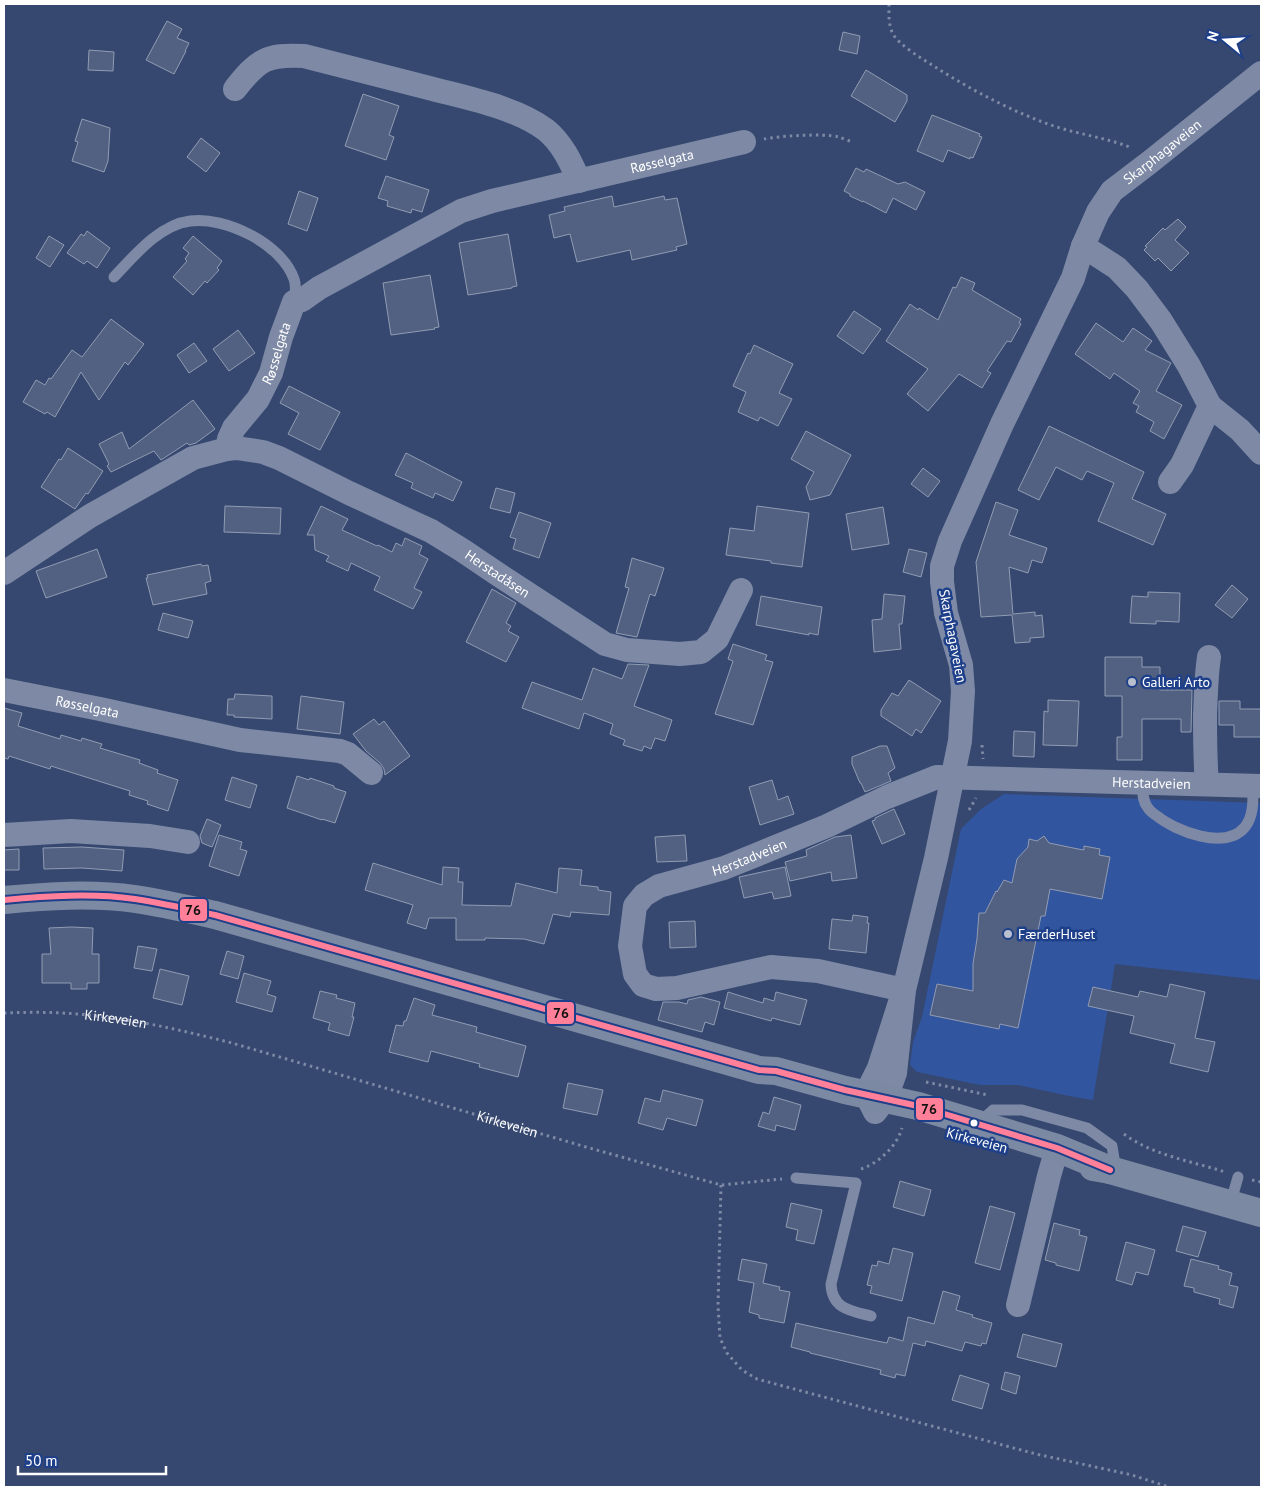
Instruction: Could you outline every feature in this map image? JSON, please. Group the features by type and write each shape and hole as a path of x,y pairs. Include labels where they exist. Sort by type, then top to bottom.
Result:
{"main road":[{"name":"Kirkeveien","path":"4,900 44,896 110,897 156,902 215,915 759,1070 774,1079 876,1102 918,1106 978,1125 1055,1154 1261,1213"},
{"name":"Kirkeveien","path":"876,1102 934,1129 1055,1154"}],"street":[{"path":"235,88 250,70 260,62 288,55 304,56 457,95 498,107 535,122 559,143 579,181"},
{"name":"Skarphagaveien","path":"876,1102 895,1073 904,990 960,741 963,691 961,665 946,613 942,582 942,566 950,540 981,469 1073,278 1083,246 1098,212 1112,191 1261,73"},
{"name":"Røsselgata","path":"227,449 234,428 258,399 271,373 281,337 294,302 302,300 320,288 460,211 492,201 744,142"},
{"path":"1083,246 1117,268 1137,289 1180,352 1203,390 1210,406 1240,430 1261,453"},
{"path":"1170,482 1182,465 1210,406"},
{"name":"Herstadåsen","path":"227,449 236,448 263,452 279,458 431,531 605,644 627,650 672,654 701,652 717,639 741,590"},
{"path":"4,573 90,516 193,458 227,449"},
{"name":"Herstadveien","path":"1208,784 1206,768 1206,674 1209,657"},
{"name":"Røsselgata","path":"4,690 240,740 340,751 348,754 372,774"},
{"name":"Herstadveien","path":"904,990 818,971 771,967 677,988 656,989 643,985 635,974 630,946 634,906 644,894 658,886 724,868 827,826 887,797 937,777 1257,786"},
{"path":"4,835 71,831 150,836 188,842"},
{"path":"1018,1305 1055,1154"}],"lane":[{"path":"114,277 143,247 168,228 189,221 208,221 237,228 274,251 288,265 295,280 294,302"},
{"path":"1142,782 1143,798 1148,809 1161,819 1183,831 1211,838 1229,836 1244,828 1249,820 1257,786"},
{"path":"978,1125 992,1110 1022,1110 1087,1128 1112,1146 1113,1171"},
{"path":"1230,1205 1238,1177"},
{"path":"796,1178 856,1183 832,1284 832,1292 834,1299 840,1306 871,1316"}],"path":[{"path":"889,4 889,21 893,35 911,52 968,88 1049,124 1115,141 1137,149 1150,162"},
{"path":"744,142 774,137 827,135 838,136 850,141"},
{"path":"981,741 983,767"},
{"name":"Kirkeveien","path":"4,1013 77,1014 127,1020 176,1029 232,1043 581,1146 721,1185 796,1178"},
{"path":"855,1170 863,1169 875,1163 890,1149 902,1128"},
{"path":"721,1185 718,1306 720,1338 727,1354 742,1370 757,1379 1036,1454 1132,1475 1169,1487"}],"shaded area":[{"path":"1004,794 1261,803 1261,980 1115,964 1093,1100 1018,1085 980,1085 917,1072 910,1065 913,1042 922,1017 961,829 981,809"}],"building":[{"path":"167,21 182,29 177,38 189,43 174,74 146,60"},
{"path":"843,32 860,36 857,54 839,50"},
{"path":"89,50 114,52 113,71 88,70"},
{"path":"866,70 907,95 907,101 895,122 851,96"},
{"path":"363,94 399,106 389,135 394,137 386,160 345,146"},
{"path":"932,115 980,134 979,136 982,137 973,158 970,157 970,159 948,150 943,162 917,151"},
{"path":"82,119 110,128 108,161 104,172 72,161 78,142 75,141"},
{"path":"201,138 220,153 206,172 187,157"},
{"path":"856,168 864,172 866,169 898,184 905,182 925,192 916,210 893,198 886,213 850,196 850,194 844,191"},
{"path":"386,176 429,190 422,212 412,209 411,213 387,206 388,201 378,198"},
{"path":"299,191 318,198 307,231 288,224"},
{"path":"612,196 614,207 664,196 665,200 677,198 687,244 676,247 677,250 632,260 630,250 577,262 570,234 554,238 549,215 565,211 564,207"},
{"path":"1178,219 1186,227 1175,240 1189,253 1171,271 1158,258 1155,261 1144,250 1147,247 1145,246 1163,228 1165,230"},
{"path":"87,231 110,248 97,268 87,261 84,264 67,253 81,234 84,236"},
{"path":"508,234 517,286 468,295 459,243"},
{"path":"49,236 64,245 50,267 36,258"},
{"path":"193,236 222,261 217,268 219,270 207,283 205,281 193,295 173,277 187,261 185,259 189,253 183,248"},
{"path":"430,275 439,327 391,335 383,283"},
{"path":"961,277 975,283 972,290 1021,319 1019,323 1021,324 1011,342 1007,341 987,371 991,373 982,388 959,374 928,411 907,394 928,369 886,341 910,304 938,320 953,287 956,288"},
{"path":"854,311 881,329 863,354 837,336"},
{"path":"111,319 144,344 128,365 125,362 99,400 81,372 55,417 47,412 45,414 23,402 36,380 45,385 72,350 82,357"},
{"path":"1096,323 1123,342 1133,328 1152,341 1145,350 1171,363 1156,391 1182,405 1164,439 1150,431 1154,422 1136,412 1139,406 1133,403 1140,391 1114,373 1110,379 1075,354"},
{"path":"238,330 255,353 229,371 213,349"},
{"path":"194,343 207,361 189,373 177,355"},
{"path":"754,345 793,364 779,393 792,399 778,426 760,417 758,421 738,412 746,392 733,386 748,353 750,354"},
{"path":"289,386 340,412 320,450 288,434 299,413 280,403"},
{"path":"193,400 215,429 196,443 189,445 187,443 161,460 154,451 111,472 99,444 122,432 129,449"},
{"path":"1049,426 1144,472 1132,499 1166,514 1153,545 1098,521 1114,483 1087,471 1082,480 1056,467 1039,500 1018,490"},
{"path":"806,431 851,455 830,495 810,500 806,487 814,472 791,459"},
{"path":"68,448 103,471 88,494 86,493 75,509 41,487"},
{"path":"406,453 462,482 453,501 435,493 433,498 411,488 413,483 395,475"},
{"path":"923,468 940,481 928,497 911,484"},
{"path":"496,488 515,493 510,513 490,508"},
{"path":"996,502 1018,510 1009,535 1047,548 1042,563 1032,560 1028,573 1009,567 1013,614 1035,612 1035,616 1042,615 1044,637 1030,638 1030,642 1015,643 1012,615 981,617 976,562"},
{"path":"225,506 281,508 280,534 224,532"},
{"path":"321,506 348,519 342,530 392,552 396,543 402,546 405,538 422,546 419,554 428,559 414,588 422,592 413,609 374,590 380,577 351,563 348,571 326,561 329,556 315,550 314,535 307,535"},
{"path":"757,506 809,513 802,567 726,555 730,528 754,531"},
{"path":"883,507 889,544 852,550 846,514"},
{"path":"519,512 551,523 539,558 513,549 516,539 510,537"},
{"path":"97,549 107,577 46,598 36,571"},
{"path":"909,549 927,553 921,577 903,572"},
{"path":"632,558 664,568 655,596 650,594 637,637 616,633 629,588 625,587"},
{"path":"201,564 202,566 208,565 211,581 205,583 207,594 153,605 146,578 148,578 147,575"},
{"path":"1232,585 1248,599 1232,618 1215,605"},
{"path":"492,589 516,603 506,623 511,626 508,631 519,637 506,662 466,642"},
{"path":"1148,592 1180,593 1179,622 1156,621 1156,624 1130,623 1132,596 1148,597"},
{"path":"884,594 905,596 902,624 899,624 901,649 874,652 872,620 882,619"},
{"path":"761,596 822,607 818,635 756,625"},
{"path":"163,613 193,621 188,638 158,630"},
{"path":"733,644 767,655 765,660 773,662 753,725 715,714 733,661 728,659"},
{"path":"1105,657 1142,657 1142,667 1160,667 1160,690 1192,690 1191,732 1181,732 1181,719 1142,719 1142,760 1117,760 1117,737 1122,737 1122,696 1105,696"},
{"path":"628,664 649,665 634,706 672,720 665,741 655,738 651,749 644,746 642,751 623,745 625,740 610,734 613,724 584,713 579,729 522,708 532,682 582,700 593,668 622,679"},
{"path":"909,680 941,701 921,733 916,729 912,736 881,716 881,710 892,693 898,696"},
{"path":"235,694 272,696 272,719 227,715 228,699 234,699"},
{"path":"301,696 344,702 340,734 297,729"},
{"path":"1048,700 1079,701 1077,746 1043,745 1044,711 1048,712"},
{"path":"1219,701 1240,701 1240,709 1261,709 1261,737 1234,737 1234,725 1219,725"},
{"path":"4,708 22,713 18,726 60,739 61,735 81,741 82,738 102,744 100,748 140,760 139,763 158,770 157,773 178,780 168,811 147,804 148,801 129,795 130,791 51,766 50,769 9,756 8,759 4,758"},
{"path":"374,719 379,725 384,721 410,756 385,775 380,763 366,751 353,734"},
{"path":"1014,731 1035,732 1034,757 1013,756"},
{"path":"880,746 887,746 895,768 888,773 891,781 865,792 852,764 852,757"},
{"path":"297,776 309,780 310,778 346,792 335,823 287,808"},
{"path":"232,777 257,785 250,808 225,800"},
{"path":"772,780 778,800 788,796 794,814 760,825 749,787"},
{"path":"894,809 905,834 882,844 872,821"},
{"path":"207,819 221,825 212,847 202,843 200,836"},
{"path":"219,835 242,842 240,849 247,851 239,876 209,866"},
{"path":"685,835 687,861 657,862 655,837"},
{"path":"851,835 857,878 832,881 831,872 790,881 785,862 807,856 806,850 835,837"},
{"name":"FærderHuset","path":"1044,836 1049,843 1084,850 1084,846 1100,849 1099,855 1110,857 1102,899 1050,889 1045,916 1041,916 1018,1028 1000,1024 999,1029 930,1015 937,984 973,991 973,964 979,913 985,913 1004,880 1012,883 1017,859 1028,847 1029,839 1037,841"},
{"path":"82,847 124,850 122,871 82,868 44,869 43,848"},
{"path":"19,849 19,870 4,870 4,850"},
{"path":"373,863 442,885 443,867 459,868 458,882 463,882 462,905 511,906 516,883 557,893 559,868 582,870 580,885 598,887 598,890 611,892 609,915 571,912 570,917 553,914 544,944 524,939 485,938 485,940 456,940 456,918 429,918 426,929 407,923 413,905 365,890"},
{"path":"785,867 791,896 774,899 772,892 744,898 739,877"},
{"path":"853,915 868,917 866,953 829,949 832,919 852,921"},
{"path":"695,921 696,947 670,948 669,922"},
{"path":"49,928 93,928 92,954 99,954 99,983 87,983 87,989 71,989 71,983 42,983 42,954 51,954"},
{"path":"138,946 157,949 152,971 134,968"},
{"path":"227,951 244,956 238,979 220,974"},
{"path":"160,969 189,976 182,1005 153,998"},
{"path":"244,973 271,981 267,994 276,997 272,1012 236,1002"},
{"path":"1170,984 1205,992 1195,1038 1215,1042 1208,1072 1170,1063 1175,1044 1130,1033 1134,1016 1088,1006 1093,987 1138,997 1140,991 1167,997"},
{"path":"320,991 337,995 336,998 355,1003 352,1017 354,1017 349,1036 328,1030 330,1023 313,1018"},
{"path":"728,992 763,1003 764,998 774,1001 776,992 807,1000 800,1025 772,1018 771,1021 724,1008"},
{"path":"701,997 720,1002 714,1025 705,1022 702,1032 658,1020 663,1002 687,1004 688,1000"},
{"path":"414,998 435,1005 432,1015 477,1027 476,1032 526,1046 518,1077 479,1067 480,1064 431,1051 428,1062 389,1052 396,1025 403,1026"},
{"path":"568,1083 603,1090 597,1115 563,1108"},
{"path":"663,1090 703,1100 696,1126 667,1118 663,1130 638,1123 645,1098 660,1102"},
{"path":"774,1097 801,1105 795,1130 776,1125 775,1131 758,1126 763,1112 769,1114"},
{"path":"900,1181 931,1190 924,1216 893,1207"},
{"path":"791,1203 822,1210 814,1244 796,1240 798,1230 786,1227"},
{"path":"990,1206 1015,1213 1000,1270 975,1263"},
{"path":"1054,1223 1080,1230 1079,1235 1087,1237 1079,1271 1045,1260"},
{"path":"1183,1226 1206,1232 1198,1257 1176,1251"},
{"path":"1126,1242 1155,1250 1148,1275 1136,1272 1132,1285 1116,1280"},
{"path":"893,1248 913,1253 902,1301 870,1293 872,1286 867,1285 872,1265 877,1266 878,1261 889,1264"},
{"path":"742,1259 767,1264 763,1283 780,1287 779,1290 790,1292 784,1323 759,1318 759,1315 749,1312 754,1283 738,1280"},
{"path":"1191,1259 1219,1266 1218,1269 1232,1273 1229,1285 1238,1287 1233,1308 1219,1304 1220,1299 1194,1292 1194,1288 1184,1286"},
{"path":"943,1291 960,1296 956,1310 992,1323 986,1344 982,1343 981,1346 965,1342 962,1351 926,1341 925,1346 913,1343 905,1376 896,1374 895,1378 880,1374 881,1370 791,1347 796,1323 887,1343 889,1337 903,1341 908,1317 934,1324"},
{"path":"1023,1334 1062,1344 1056,1367 1017,1357"},
{"path":"1005,1372 1020,1376 1016,1394 1001,1389"},
{"path":"960,1375 989,1384 982,1409 952,1400"}],"transit line":[{"name":"76","path":"4,900 70,896 119,897 155,902 215,915 759,1070 776,1071 845,1090 918,1106 1057,1148 1110,1170"}],"place":[{"name":"Galleri Arto","path":"1132,682"},
{"name":"FærderHuset","path":"1008,934"}]}
